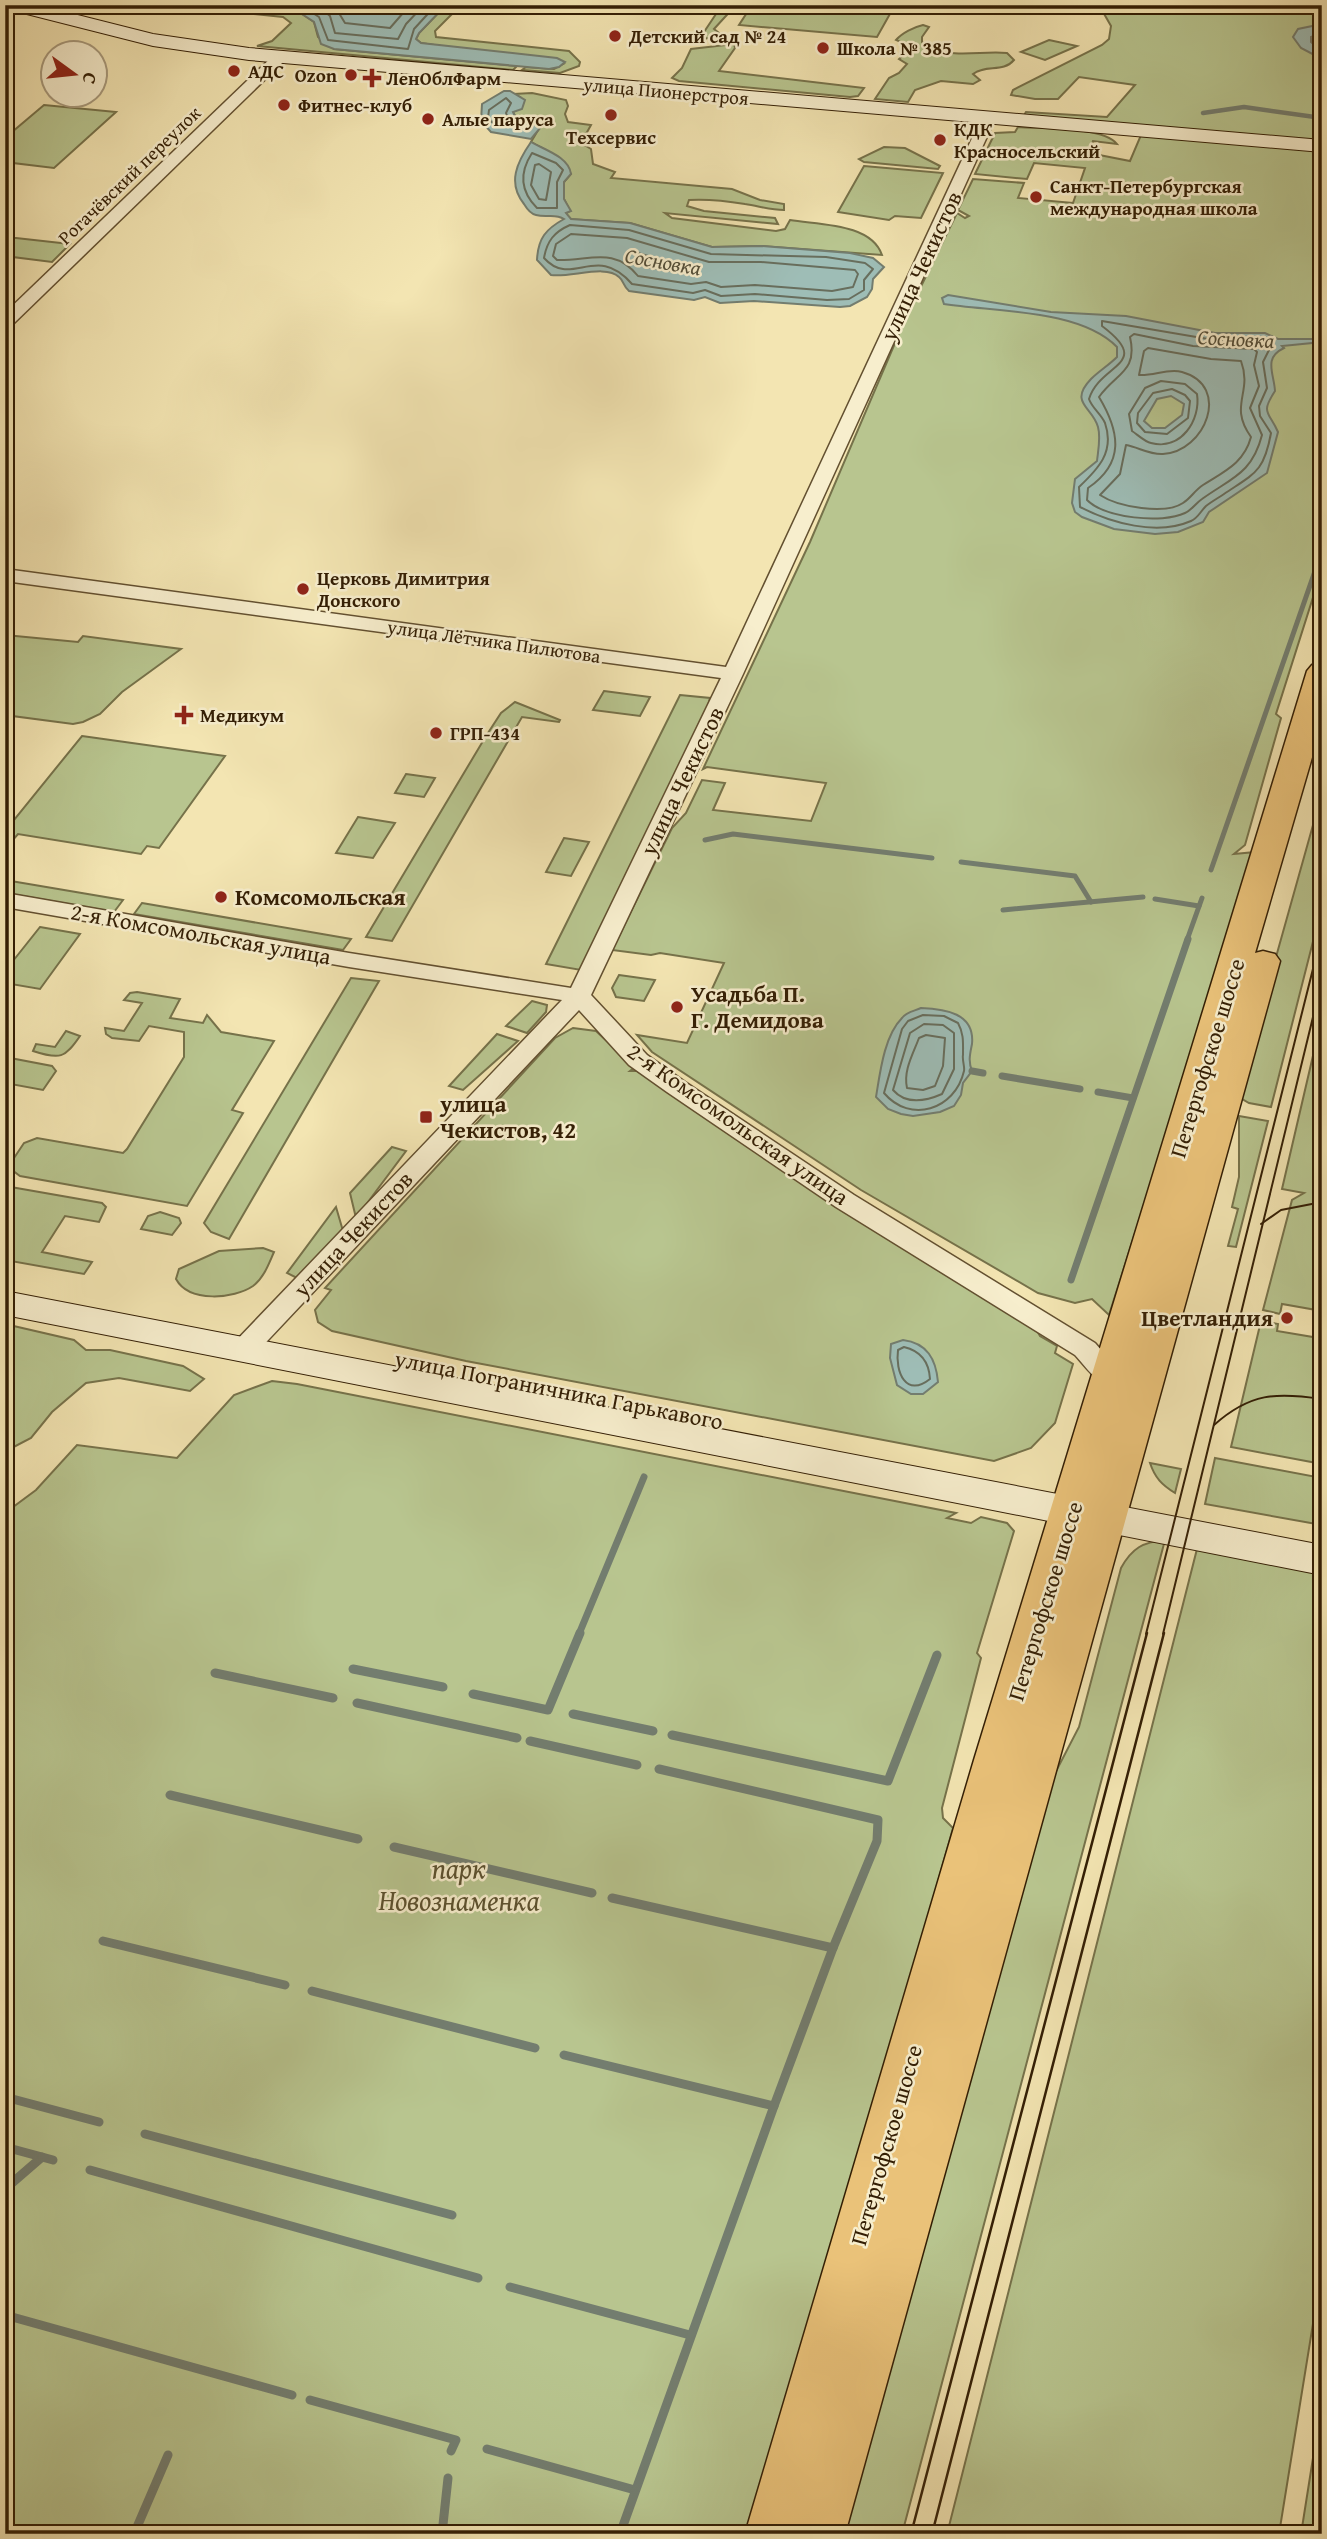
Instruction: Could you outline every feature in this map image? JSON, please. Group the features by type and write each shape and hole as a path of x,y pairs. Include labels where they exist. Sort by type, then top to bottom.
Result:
{"main road":[{"name":"Петергофское шоссе","path":"774,2534 986,1800 1092,1504 1110,1376 1322,670"},
{"name":"Петергофское шоссе","path":"816,2534 1092,1504 1322,750"}],"street":[{"name":"улица Пионерстроя","path":"14,5 153,40 277,60 1322,146"},
{"name":"Рогачёвский переулок","path":"5,322 277,60"},
{"name":"улица Чекистов","path":"251,1342 579,996 733,674 988,119"},
{"name":"улица Лётчика Пилютова","path":"5,575 733,674"},
{"name":"2-я Комсомольская улица","path":"5,900 349,960 579,996 648,1067 845,1201 1077,1344 1099,1361 1110,1376"},
{"name":"улица Пограничника Гарькавого","path":"5,1282 251,1342"},
{"name":"улица Пограничника Гарькавого","path":"5,1303 251,1342 1092,1504"},
{"path":"1092,1504 1322,1536"},
{"path":"1092,1504 1322,1560"}],"green space":[{"path":"254,5 295,5 278,6 278,9 295,9 314,22 318,37 334,49 517,66 513,70 257,46 272,41 291,23 283,17 245,13"},
{"path":"446,5 516,5 508,14 452,14 435,31 436,37 569,51 580,62 579,66 560,73 522,70 526,67 554,69 563,64 421,43 416,39 419,33"},
{"path":"722,5 736,5 714,29 719,36 693,41 702,35"},
{"path":"752,5 808,5 891,12 877,37 739,25"},
{"path":"1099,5 1322,5 1322,141 1023,117 1026,112 1107,117 1135,85 1079,77 1058,99 1011,95 1013,90 1109,39 1111,26"},
{"path":"923,25 929,27 922,37 922,42 931,48 963,54 1007,53 1014,60 1005,66 978,71 973,74 980,80 973,84 941,81 915,90 908,102 875,99 889,78 899,73 907,64 899,59 912,47 896,40"},
{"path":"1049,40 1077,46 1045,60 1021,52"},
{"path":"734,44 735,48 719,71 864,88 858,96 850,97 679,81 672,78 682,68 691,49"},
{"path":"532,93 566,100 568,106 565,114 568,122 591,125 581,143 591,149 593,164 615,172 611,178 732,189 760,200 784,204 784,210 710,200 689,200 687,206 704,211 775,218 778,224 665,213 672,218 776,231 785,229 790,220 843,227 867,237 882,255 762,246 712,247 630,223 568,219 565,213 570,211 564,199 564,182 571,174 560,158 531,142 540,127 516,118 513,112 520,97 513,94"},
{"path":"40,108 116,112 54,168 5,162 5,138"},
{"path":"1018,127 1099,134 1117,144 1093,141 1089,153 1130,161 1141,135 1322,151 1322,569 1276,714 1281,718 1245,845 1234,854 1256,852 1109,1315 1092,1299 1075,1303 1038,1293 861,1190 652,1052 637,1035 687,1043 724,963 660,953 651,955 612,950 672,828 686,813 702,780 725,783 713,810 811,821 826,783 707,767 703,769 810,542 907,315 957,213 965,218 969,216 958,210 973,179 1024,183 1018,198 1073,203 1085,168 1034,163 1027,179 975,174 995,133 1015,132"},
{"path":"884,147 905,148 940,166 938,169 864,162 859,159"},
{"path":"864,166 943,173 921,218 895,216 889,220 838,212"},
{"path":"14,238 70,244 52,262 5,256 5,246"},
{"path":"5,635 78,642 83,636 181,649 122,692 100,714 73,724 5,715"},
{"path":"604,691 650,697 640,716 593,710"},
{"path":"680,695 710,698 707,710 581,970 546,964"},
{"path":"515,702 560,720 522,717 392,941 366,937 486,736 501,713"},
{"path":"82,736 225,756 159,848 147,846 141,854 18,834 5,849 5,831"},
{"path":"406,774 435,778 424,797 395,793"},
{"path":"1322,793 1322,906 1271,1107 1249,1103 1237,1096"},
{"path":"358,817 395,823 373,858 336,853"},
{"path":"564,838 589,842 571,876 546,872"},
{"path":"5,880 123,900 114,912 5,893"},
{"path":"142,903 351,939 343,950 134,914"},
{"path":"40,927 80,934 40,989 5,983 5,971"},
{"path":"619,975 655,980 644,1001 616,997 612,988"},
{"path":"351,978 379,981 229,1239 211,1232 204,1223"},
{"path":"130,993 180,999 170,1018 203,1023 207,1015 221,1032 274,1041 232,1110 243,1113 187,1206 20,1176 8,1167 24,1143 37,1138 123,1153 127,1149 184,1057 184,1032 149,1026 139,1041 112,1038 106,1034 105,1028 124,1031 142,1003 124,1000"},
{"path":"532,1001 547,1005 546,1012 527,1033 506,1026"},
{"path":"1322,1017 1322,1311 1282,1304 1280,1314 1263,1310 1292,1200 1304,1193 1282,1189"},
{"path":"573,1028 596,1031 635,1067 630,1071 637,1071 1035,1327 1040,1336 1057,1346 1055,1353 1073,1364 1055,1423 1031,1448 994,1461 466,1361 332,1331 318,1322 315,1310 331,1290 325,1288 555,1038"},
{"path":"66,1031 80,1036 66,1053 50,1056 33,1051 36,1044 55,1047"},
{"path":"497,1034 518,1041 463,1090 449,1086"},
{"path":"5,1057 52,1066 56,1071 43,1090 5,1083"},
{"path":"1239,1116 1268,1121 1236,1247 1228,1246 1238,1209 1232,1207 1239,1177"},
{"path":"392,1147 406,1151 356,1218 350,1193"},
{"path":"5,1186 102,1203 106,1207 99,1222 65,1216 42,1252 92,1262 84,1274 5,1260"},
{"path":"336,1207 343,1231 297,1278 287,1273"},
{"path":"160,1212 179,1218 181,1223 172,1235 141,1229 148,1216"},
{"path":"263,1248 274,1252 266,1270 253,1286 235,1294 201,1295 182,1287 176,1279 179,1269 219,1251"},
{"path":"1261,1321 1278,1324 1277,1331 1319,1338 1322,1323 1322,1464 1231,1447"},
{"path":"5,1324 74,1340 86,1350 110,1350 183,1366 204,1379 190,1391 119,1378 86,1383 52,1412 31,1438 6,1451"},
{"name":"парк Новознаменка","path":"272,1381 956,1513 947,1518 971,1523 981,1517 1007,1523 1014,1531 977,1653 981,1658 942,1808 943,1818 953,1828 755,2534 5,2534 5,1513 36,1490 77,1445 177,1458 234,1395"},
{"path":"1215,1458 1322,1478 1322,1525 1205,1504"},
{"path":"1150,1463 1181,1469 1175,1493 1160,1481"},
{"path":"1165,1540 902,2534 838,2534 1037,1808 1079,1727 1121,1568 1129,1555 1139,1547"},
{"path":"1197,1549 1322,1572 1322,2268 1279,2534 947,2534"},
{"path":"1322,2401 1322,2534 1301,2534"}],"water":[{"path":"446,5 419,33 416,39 421,43 557,58 565,62 559,67 549,69 334,49 321,44 314,22 294,9 278,9 277,6"},
{"path":"1322,24 1322,33 1311,37 1311,42 1322,51 1322,59 1301,48 1293,37 1298,29"},
{"path":"504,91 510,91 525,100 522,109 513,112 516,118 531,121 541,127 531,139 491,132 481,121 482,104"},
{"name":"Сосновка","path":"531,142 556,155 569,168 571,174 564,182 564,199 571,211 566,213 571,219 630,223 712,247 762,246 850,253 873,258 884,267 873,279 872,289 867,297 850,306 840,307 754,301 720,303 705,297 694,300 629,291 613,273 597,271 551,275 537,260 539,246 548,231 564,219 532,214 516,188 518,165"},
{"name":"Сосновка","path":"948,295 1051,312 1126,316 1215,333 1265,333 1278,339 1322,339 1322,342 1282,346 1284,348 1274,356 1271,366 1275,391 1267,409 1278,432 1267,473 1209,512 1203,522 1178,532 1155,534 1114,529 1082,517 1075,512 1072,503 1075,479 1097,461 1099,444 1098,427 1082,399 1084,387 1117,357 1117,347 1082,325 1036,314 944,304 942,298","holes":["1171,396 1184,404 1182,415 1165,428 1152,428 1144,421 1157,399"]},
{"path":"921,1008 957,1015 969,1025 972,1034 972,1071 963,1083 961,1095 954,1106 940,1112 913,1116 888,1109 876,1097 884,1055 891,1035 904,1016"},
{"path":"903,1340 924,1349 935,1366 938,1382 923,1394 911,1394 897,1385 890,1358 891,1344"}],"waterway":[{"path":"1203,113 1244,107 1322,118"},
{"path":"1211,870 1322,551"},
{"path":"705,840 733,834 932,858"},
{"path":"961,862 1075,876 1091,902"},
{"path":"1091,902 1143,897"},
{"path":"1187,940 1202,898"},
{"path":"1155,899 1199,906"},
{"path":"1003,910 1091,902"},
{"path":"1071,1280 1188,939"},
{"path":"972,1071 983,1073"},
{"path":"1002,1076 1080,1089"},
{"path":"1098,1092 1133,1098"},
{"path":"579,1634 644,1477"},
{"path":"473,1694 548,1710 580,1633"},
{"path":"672,1735 888,1781 937,1655"},
{"path":"353,1669 443,1687"},
{"path":"215,1673 333,1698"},
{"path":"357,1703 517,1738"},
{"path":"573,1714 653,1731"},
{"path":"530,1741 637,1765"},
{"path":"659,1769 878,1820 877,1841 833,1948"},
{"path":"170,1795 358,1839"},
{"path":"394,1847 592,1893"},
{"path":"612,1898 833,1948"},
{"path":"103,1941 285,1985"},
{"path":"774,2106 833,1948"},
{"path":"312,1991 535,2048"},
{"path":"564,2055 774,2106"},
{"path":"5,2097 99,2122"},
{"path":"620,2534 774,2106"},
{"path":"145,2134 452,2215"},
{"path":"5,2147 42,2157"},
{"path":"5,2189 42,2157"},
{"path":"42,2157 53,2160"},
{"path":"90,2170 478,2278"},
{"path":"510,2287 690,2335"},
{"path":"5,2315 292,2395"},
{"path":"310,2400 456,2440 451,2451"},
{"path":"487,2449 635,2490"},
{"path":"134,2534 168,2455"},
{"path":"442,2534 448,2478"}],"tram line":[{"path":"1146,1634 1322,933"},
{"path":"1263,1223 1322,980"},
{"path":"1263,1223 1281,1210 1322,1202"},
{"path":"1163,1634 1263,1223"},
{"path":"1214,1425 1240,1406 1264,1397 1322,1399"},
{"path":"911,2534 1147,1633"},
{"path":"932,2534 1164,1633"}],"place":[{"name":"Детский сад № 24","path":"615,36"},
{"name":"Школа № 385","path":"823,48"},
{"name":"АДС","path":"234,71"},
{"name":"Ozon","path":"351,75"},
{"name":"ЛенОблФарм","path":"372,78"},
{"name":"Фитнес-клуб","path":"284,105"},
{"name":"Техсервис","path":"611,115"},
{"name":"Алые паруса","path":"428,119"},
{"name":"КДК Красносельский","path":"940,140"},
{"name":"Санкт-Петербургская международная школа","path":"1036,197"},
{"name":"Церковь Димитрия Донского","path":"303,589"},
{"name":"Медикум","path":"184,715"},
{"name":"ГРП-434","path":"436,733"},
{"name":"Комсомольская","path":"221,897"},
{"name":"Усадьба П. Г. Демидова","path":"677,1007"},
{"name":"улица Чекистов, 42","path":"426,1117"},
{"name":"Цветландия","path":"1287,1318"}]}
